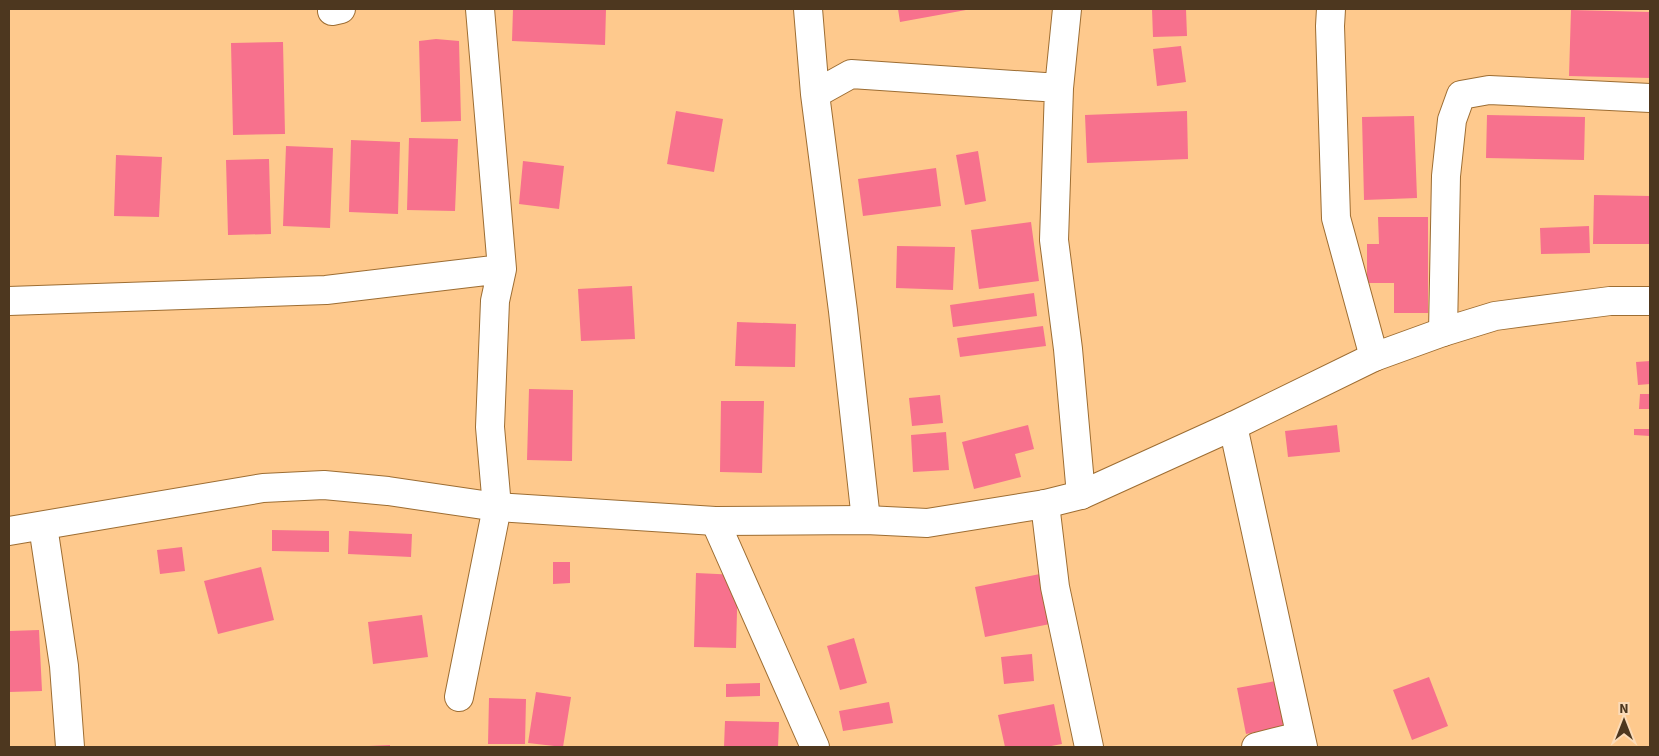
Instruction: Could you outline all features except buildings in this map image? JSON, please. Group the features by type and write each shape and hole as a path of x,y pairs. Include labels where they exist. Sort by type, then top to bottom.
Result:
{"street":[{"path":"459,697 497,507 490,427 495,301 502,269 480,9"},
{"path":"808,9 815,94 843,311 866,520"},
{"path":"1067,9 1058,88 1054,240 1068,348 1081,495"},
{"path":"1331,9 1330,35 1336,218 1374,357"},
{"path":"815,94 851,74 1058,88"},
{"path":"1442,332 1446,176 1452,120 1461,96 1489,90 1650,98"},
{"path":"9,301 326,290 502,269"},
{"path":"9,531 272,487 324,485 388,491 497,507 715,521 866,520 928,523 1045,504 1081,495 1233,426 1374,357 1442,332 1494,316 1610,301 1650,301"},
{"path":"1233,426 1302,741 1256,747"},
{"path":"1045,504 1055,587 1089,747"},
{"path":"715,521 815,747"},
{"path":"42,526 64,666 70,747"}]}
